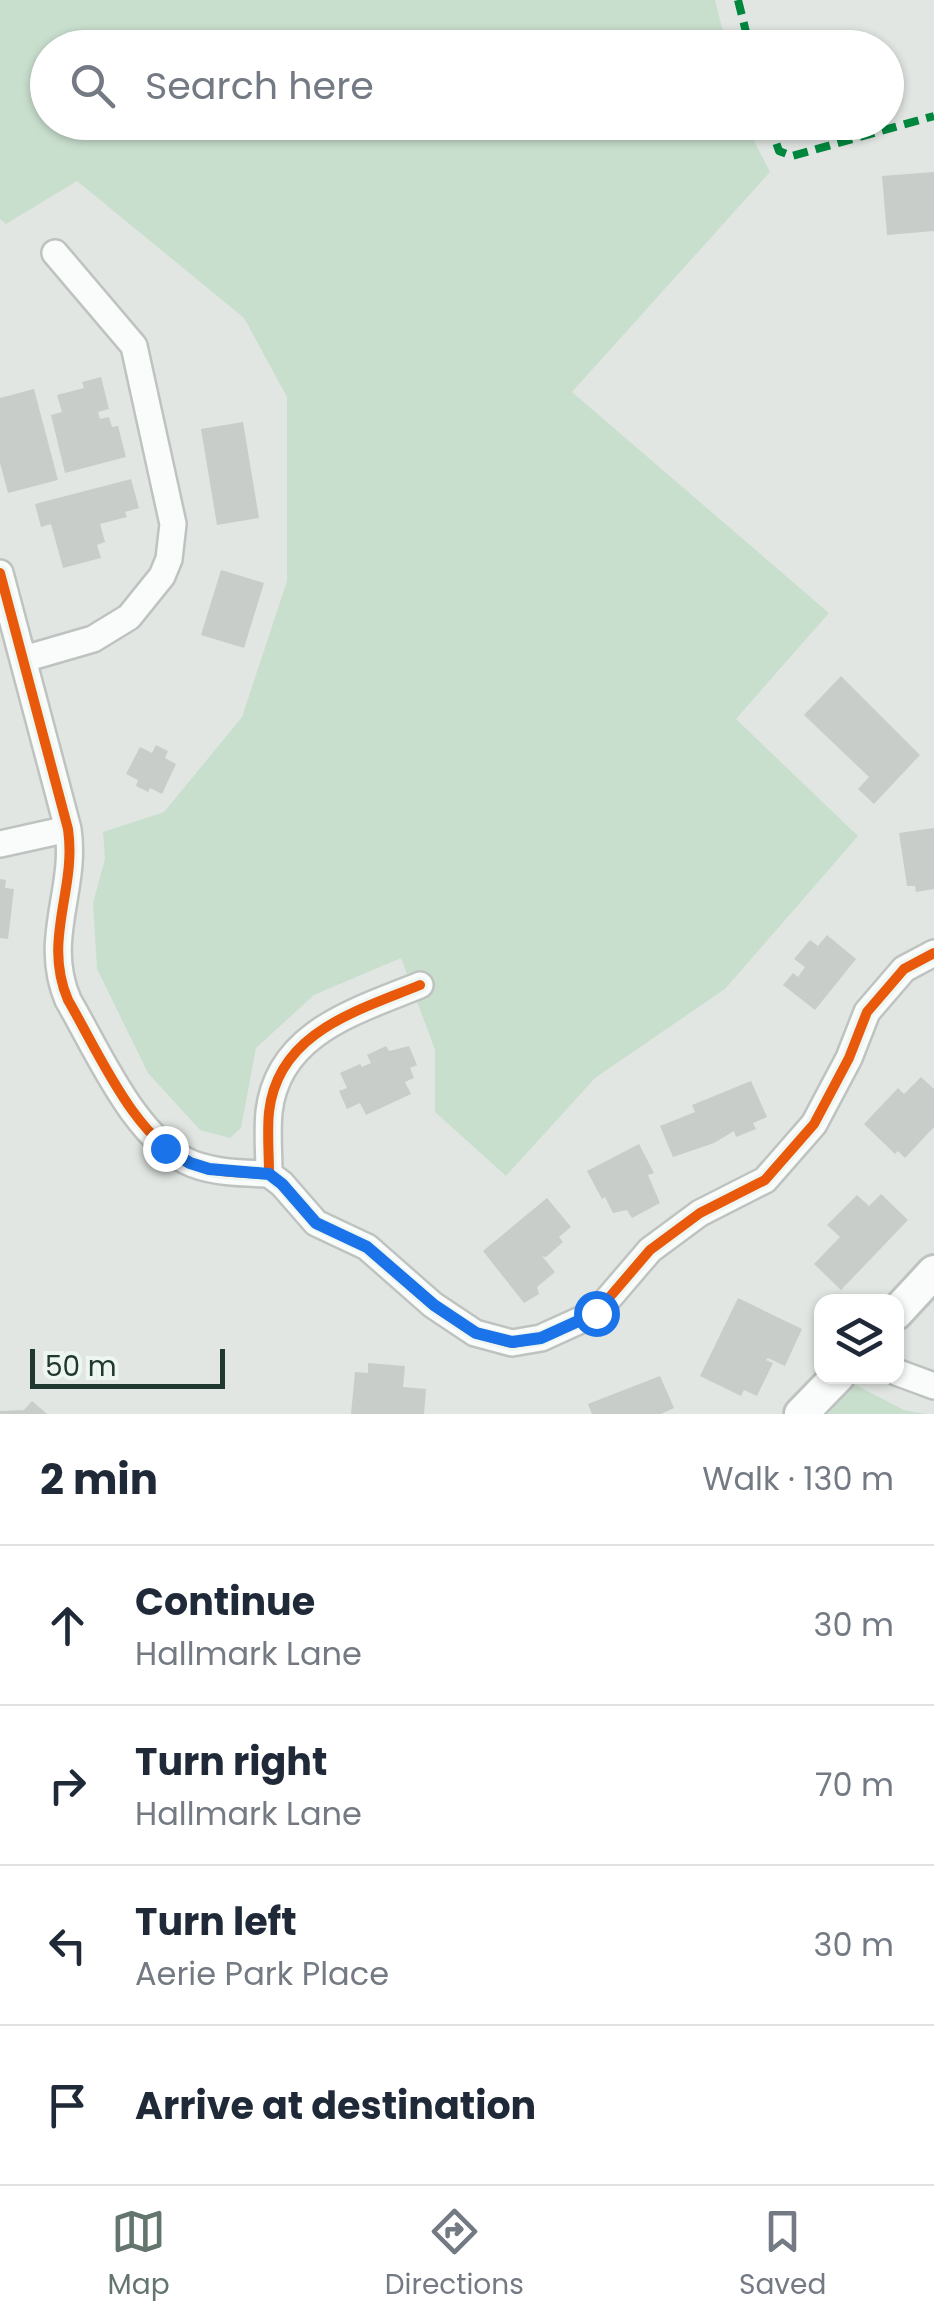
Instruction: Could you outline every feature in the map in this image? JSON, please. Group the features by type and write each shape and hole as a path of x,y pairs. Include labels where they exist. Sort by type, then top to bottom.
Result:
{"street":[{"path":"24,660 104,634 130,618 162,576 172,541 172,511 134,346 54,253"},
{"path":"0,573 68,829 71,857 56,948 64,990 139,1122 165,1148 190,1163 209,1169 269,1174 316,1223 367,1247 434,1305 476,1333 512,1342 541,1338 596,1313 650,1250 700,1213 765,1180 814,1124 849,1058 867,1012 904,969 934,954"},
{"path":"0,844 68,829"},
{"path":"269,1174 269,1112 291,1056 329,1023 420,985"},
{"path":"904,1304 934,1272"},
{"path":"904,1375 934,1386"},
{"path":"800,1414 830,1384"}],"green space":[{"path":"0,0 715,0 723,30 30,30 30,140 754,140 770,172 572,392 829,613 736,719 858,836 725,989 595,1078 506,1176 435,1112 435,1050 401,958 314,995 256,1048 241,1128 230,1138 200,1130 148,1073 97,969 93,903 105,859 103,832 164,812 242,717 287,581 287,397 244,318 77,181 6,224 0,219"},
{"path":"856,1385 904,1410 925,1414 828,1414"}],"building":[{"path":"934,172 934,231 887,235 882,176"},
{"path":"101,377 109,409 98,412 100,419 109,417 112,427 118,426 126,457 65,473 51,415 62,412 57,395 84,388 82,382"},
{"path":"34,389 58,480 8,493 0,463 0,398"},
{"path":"243,422 259,518 217,525 201,429"},
{"path":"131,479 139,508 125,512 127,517 100,524 105,542 97,545 101,558 63,568 51,524 41,527 35,504"},
{"path":"221,570 264,583 244,648 201,635"},
{"path":"841,676 920,755 874,804 858,789 869,777 804,715"},
{"path":"156,745 168,751 165,758 176,764 162,794 136,786 138,780 126,774 140,747 152,753"},
{"path":"934,828 934,889 916,892 915,886 907,886 899,833"},
{"path":"0,879 6,880 5,888 14,889 8,939 0,938"},
{"path":"827,935 856,959 815,1010 783,985 793,973 798,977 805,967 794,959 810,940 818,946"},
{"path":"386,1046 389,1051 409,1046 417,1065 410,1068 414,1078 405,1082 411,1094 366,1115 360,1103 347,1109 339,1091 347,1088 340,1073 371,1063 367,1055"},
{"path":"921,1077 934,1089 934,1127 905,1158 898,1151 895,1154 864,1124 898,1088 904,1094"},
{"path":"751,1081 767,1117 753,1123 756,1129 736,1137 734,1131 714,1143 673,1157 660,1126 695,1112 692,1105"},
{"path":"639,1144 654,1173 648,1175 660,1203 632,1218 627,1210 613,1213 587,1171"},
{"path":"881,1194 908,1220 841,1290 814,1264 840,1237 827,1225 857,1195 869,1206"},
{"path":"547,1198 571,1227 559,1237 563,1242 546,1257 542,1256 555,1272 537,1287 539,1294 524,1303 483,1251"},
{"path":"738,1298 802,1329 785,1366 766,1360 773,1363 757,1396 744,1390 741,1396 700,1376"},
{"path":"368,1363 405,1366 403,1387 426,1389 424,1414 351,1414 355,1372 368,1373"},
{"path":"660,1376 674,1408 661,1414 592,1414 588,1404"},
{"path":"32,1401 47,1414 0,1414 24,1410"}],"marked path":[{"path":"738,0 746,30"},
{"path":"904,124 934,116"},
{"path":"775,140 779,151 792,156 849,140"}],"cycle path":[{"path":"0,573 68,829 70,851 58,956 68,1000 120,1093 172,1153 211,1169 269,1174"},
{"path":"420,985 324,1028 288,1062 275,1085 269,1112 269,1174 316,1223 367,1247 433,1305 475,1333 512,1343 541,1338 596,1313 650,1250 700,1213 765,1180 814,1124 849,1058 867,1012 904,969 934,953"}],"route":[{"path":"165,1148 209,1169 269,1174 316,1223 367,1247 434,1305 476,1333 512,1342 541,1338 596,1313"}]}
